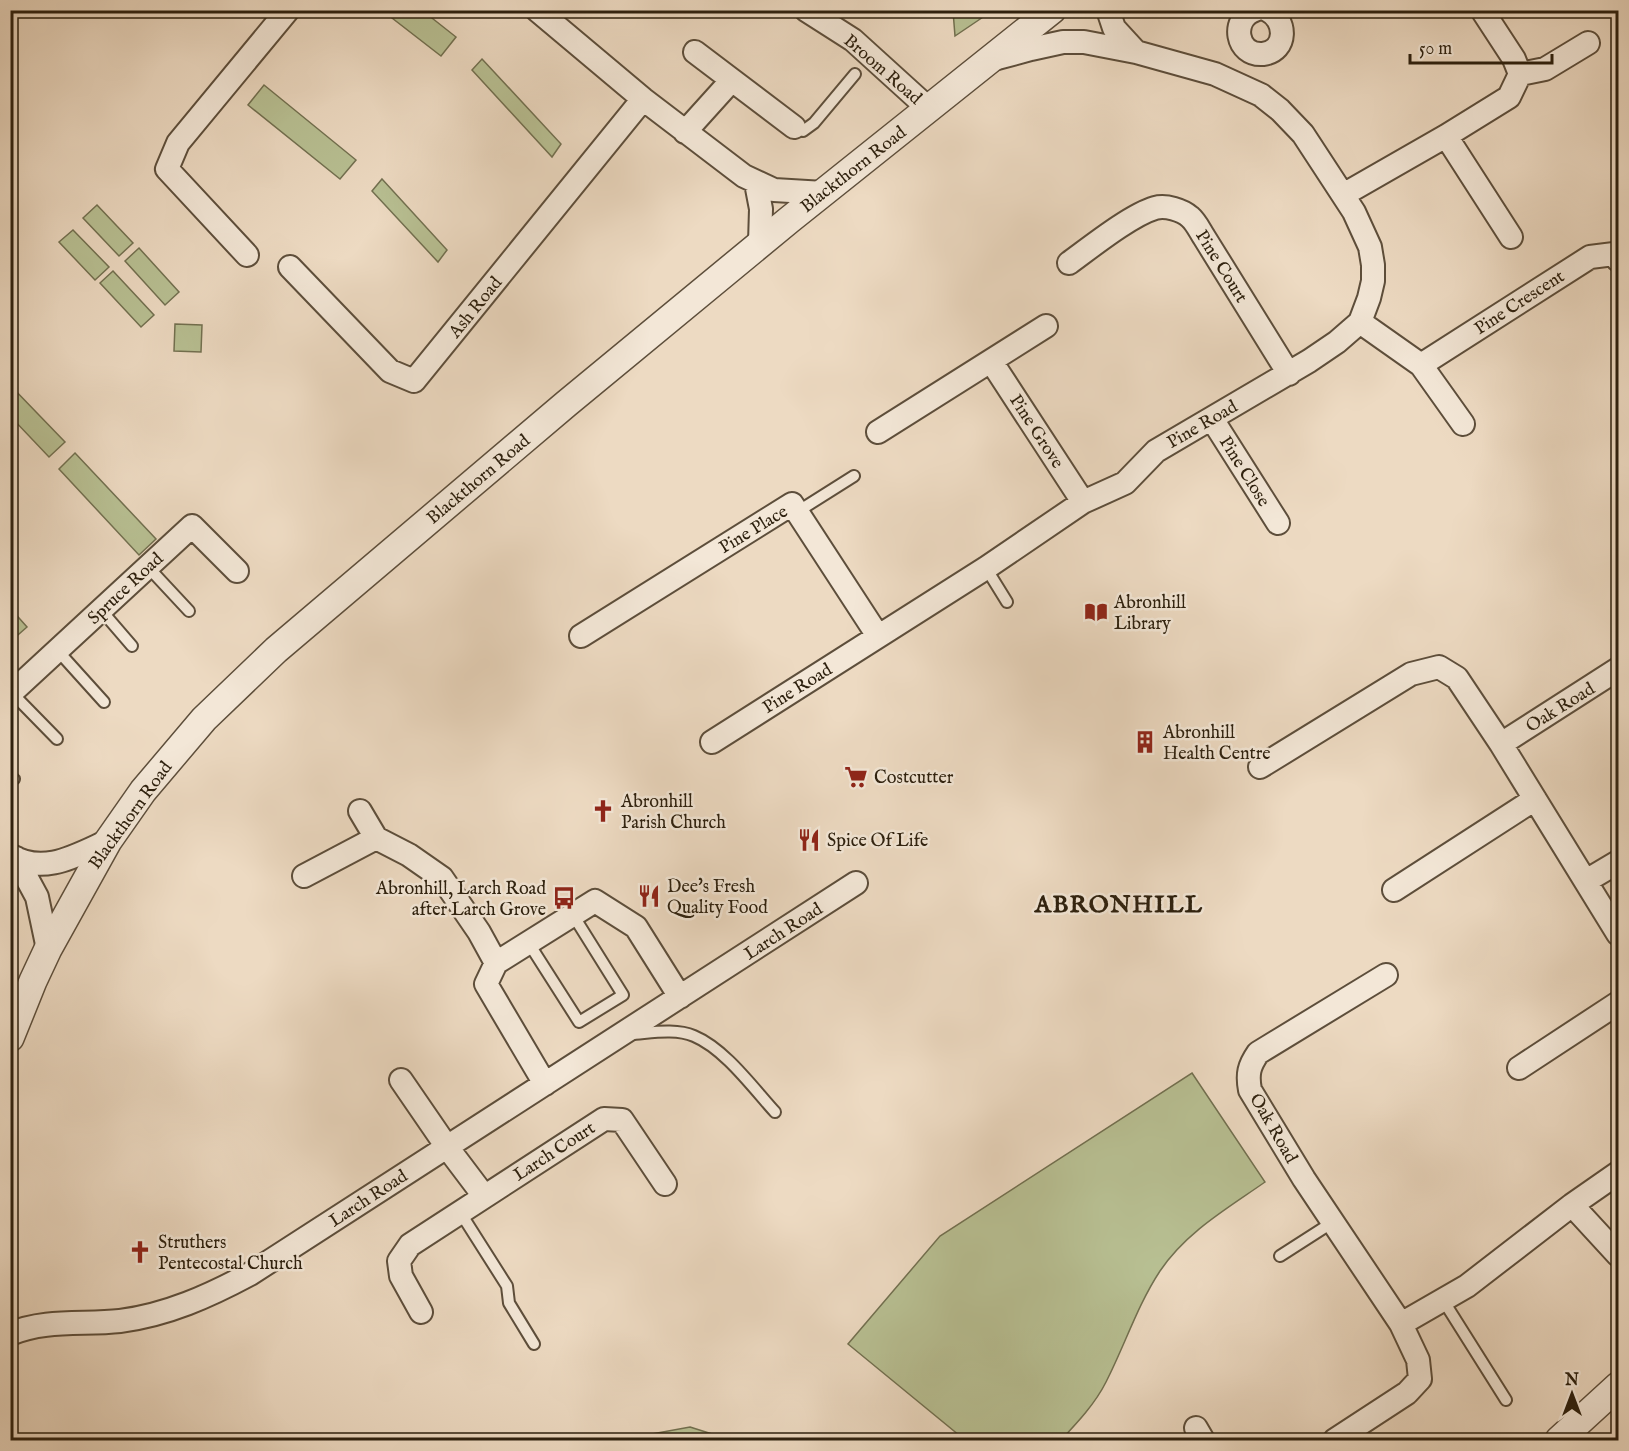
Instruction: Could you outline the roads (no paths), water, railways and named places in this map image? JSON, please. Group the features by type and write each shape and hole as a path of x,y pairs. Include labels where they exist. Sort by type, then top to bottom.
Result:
{"street":[{"path":"247,255 167,168 178,143 288,10"},
{"path":"537,10 643,99 756,183 774,190 824,193"},
{"name":"Broom Road","path":"806,10 853,40 929,109"},
{"name":"Blackthorn Road","path":"10,1038 48,949 108,841 143,791 204,719 276,650 566,404 760,243 1052,10"},
{"path":"1108,10 1114,27 1136,52"},
{"path":"1343,195 1509,97 1520,74 1514,59 1482,10"},
{"path":"987,61 1064,42 1084,42 1136,52 1215,74 1261,95 1280,110 1303,134 1354,212 1366,239 1373,265 1369,298 1360,322 1421,365 1463,424"},
{"path":"1520,74 1545,69 1588,43"},
{"path":"695,52 794,127"},
{"path":"685,132 731,81"},
{"name":"Ash Road","path":"290,267 390,371 414,381 643,99"},
{"path":"1446,136 1511,237"},
{"path":"756,183 761,209 760,243"},
{"name":"Pine Court","path":"1069,263 1113,231 1146,212 1158,207 1179,210 1191,218 1204,237 1289,374"},
{"name":"Pine Crescent","path":"1421,365 1590,257 1614,254 1618,260"},
{"name":"Pine Road","path":"712,742 986,568 1083,502 1125,483 1156,451 1188,430 1212,419 1289,374 1337,342 1360,322"},
{"path":"878,432 1046,326"},
{"name":"Pine Grove","path":"991,361 1083,502"},
{"name":"Pine Close","path":"1212,419 1278,523"},
{"name":"Pine Place","path":"581,636 792,504 878,636"},
{"name":"Spruce Road","path":"11,694 192,526 237,571"},
{"path":"1260,766 1411,674 1439,667 1457,678 1501,744 1618,934"},
{"name":"Oak Road","path":"1501,744 1618,669"},
{"path":"1394,890 1535,799"},
{"path":"360,811 376,838 409,855 442,878 479,932 496,963"},
{"path":"304,876 376,838"},
{"path":"13,857 38,864 52,864 108,841"},
{"path":"13,857 37,897 48,949"},
{"path":"1586,881 1618,862"},
{"name":"Larch Road","path":"10,1334 43,1324 123,1320 182,1306 208,1296 250,1274 856,883"},
{"path":"545,1084 486,984 496,963 528,942 595,902 636,927 680,997"},
{"name":"Oak Road","path":"1335,1440 1407,1394 1420,1378 1418,1360 1401,1324 1304,1179 1250,1090 1248,1075 1251,1064 1258,1053 1386,975"},
{"path":"1519,1068 1618,1003"},
{"path":"401,1080 484,1196"},
{"name":"Larch Court","path":"421,1312 401,1276 399,1261 410,1245 604,1119 622,1120 665,1184"},
{"path":"1401,1324 1467,1286 1572,1205 1618,1173"},
{"path":"1572,1205 1618,1255"},
{"name":"Larch Road","path":"10,1316 43,1324"},
{"path":"1559,1440 1618,1386"}],"lane":[{"path":"794,127 803,131 814,123 855,74"},
{"path":"798,512 854,476"},
{"path":"148,567 189,611"},
{"path":"986,568 1007,602"},
{"path":"101,610 132,646"},
{"path":"57,651 104,702"},
{"path":"11,694 57,739"},
{"path":"528,942 579,1022 623,995 573,915"},
{"path":"622,1035 666,1032 694,1036 720,1052 775,1112"},
{"path":"460,1212 507,1286 509,1303 534,1344"},
{"path":"1280,1256 1333,1222"},
{"path":"1443,1300 1506,1400"}],"place":[{"name":"Abronhill Library","path":"1096,612"},
{"name":"Abronhill Health Centre","path":"1145,742"},
{"name":"Costcutter","path":"856,777"},
{"name":"Abronhill Parish Church","path":"603,811"},
{"name":"Spice Of Life","path":"809,840"},
{"name":"Dee's Fresh Quality Food","path":"649,896"},
{"name":"Abronhill, Larch Road after Larch Grove","path":"564,898"},
{"name":"Struthers Pentecostal Church","path":"140,1252"}],"district":[{"name":"ABRONHILL","path":"1119,904"}]}
